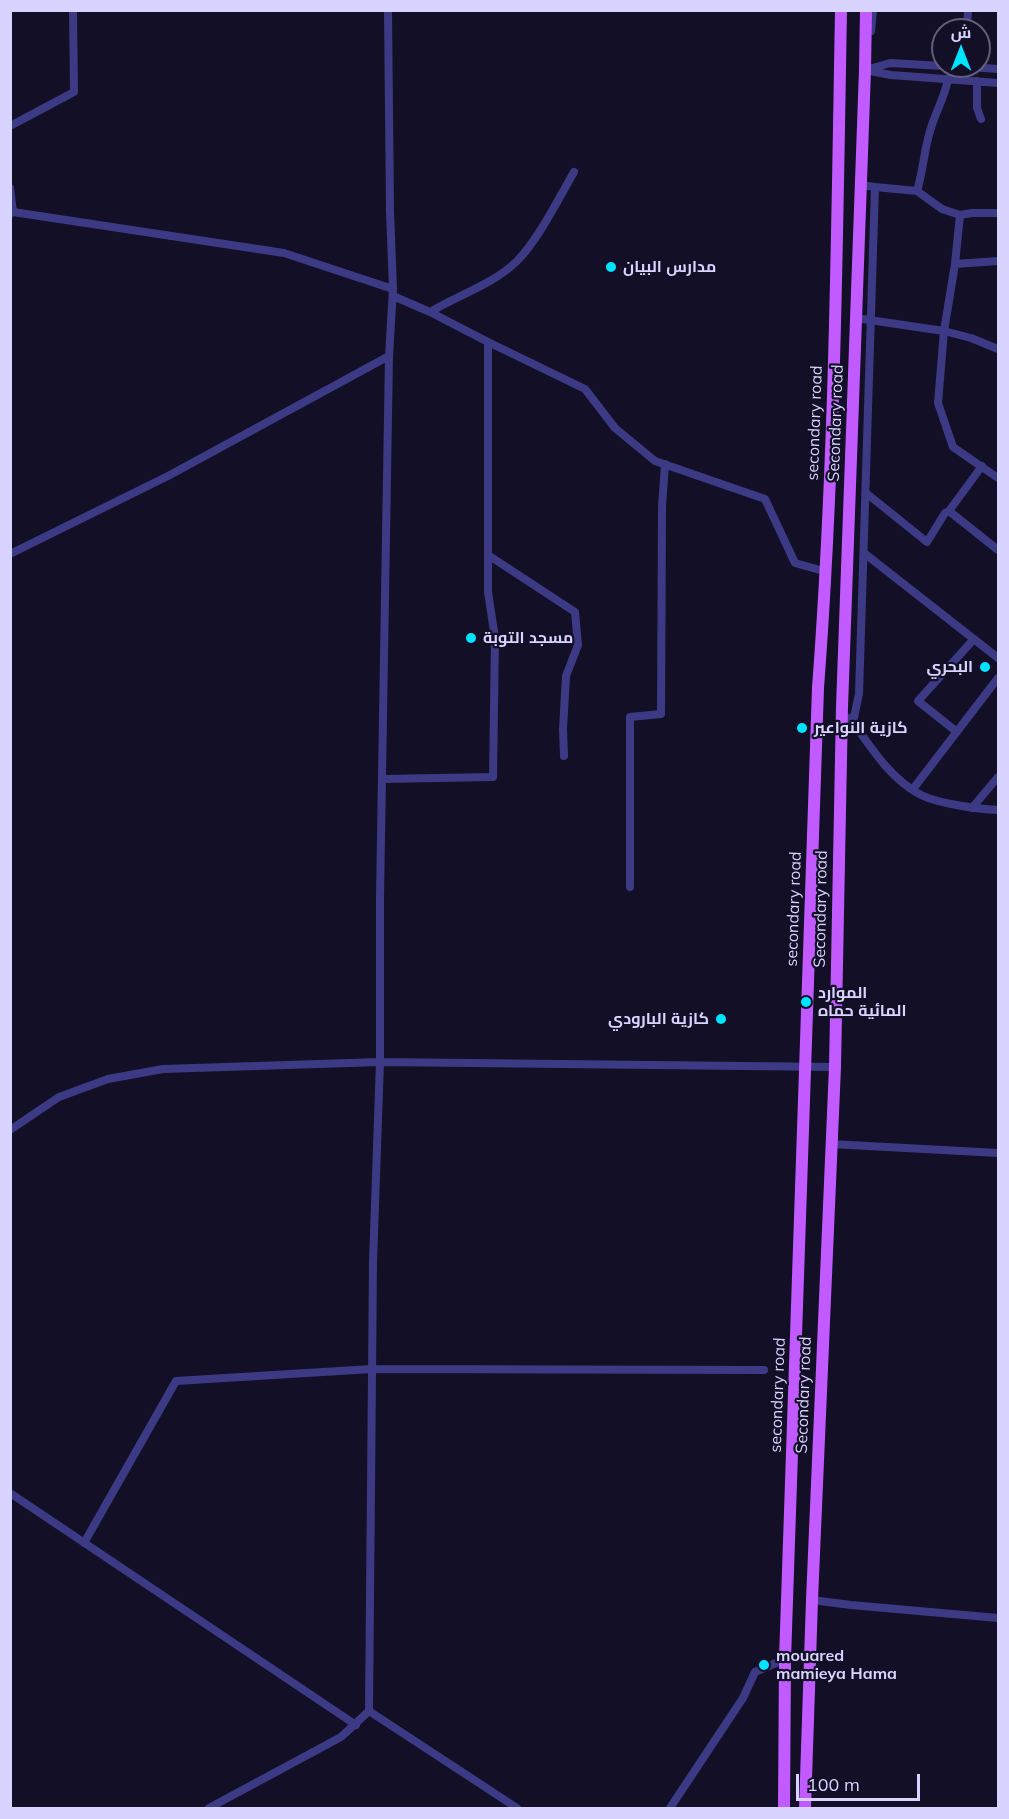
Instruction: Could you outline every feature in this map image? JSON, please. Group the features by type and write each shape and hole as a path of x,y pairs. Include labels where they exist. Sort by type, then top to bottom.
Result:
{"main road":[{"name":"secondary road","path":"784,1809 785,1659 818,688 827,572 841,10"},
{"name":"Secondary road","path":"805,1809 835,1067 842,707 866,70 866,10"}],"street":[{"path":"10,126 74,93 73,10"},
{"path":"209,1809 341,1737 369,1711 373,1262 380,1062 389,356 393,292 388,10"},
{"path":"866,70 873,10"},
{"path":"866,70 890,63 931,65"},
{"path":"866,70 891,75 999,83"},
{"path":"917,191 929,135 936,111 946,92 948,79"},
{"path":"977,81 976,108 981,119"},
{"path":"430,312 452,298 489,282 517,261 539,231 574,172"},
{"path":"861,185 917,191 942,209 960,215 999,213"},
{"path":"853,722 859,694 875,187"},
{"path":"10,188 11,213 284,253 393,292 585,389 615,428 655,461 765,499 795,563 827,572"},
{"path":"960,215 944,332 938,403 953,447 999,478"},
{"path":"955,264 999,261"},
{"path":"856,318 871,318 944,332 971,338 999,349"},
{"path":"382,779 493,777 495,639 488,592 488,342"},
{"path":"10,554 168,476 389,356"},
{"path":"630,887 630,717 661,714 662,507 665,464"},
{"path":"866,493 927,542 945,513 949,511 982,466"},
{"path":"949,511 999,550"},
{"path":"864,553 999,658"},
{"path":"488,555 575,612 578,645 566,676 564,756"},
{"path":"957,732 918,701 974,639"},
{"path":"913,789 999,678"},
{"path":"842,707 893,775 922,796 972,808 999,810"},
{"path":"972,808 999,777"},
{"path":"10,1130 59,1097 108,1079 164,1069 380,1062 835,1067"},
{"path":"831,1144 999,1153"},
{"path":"84,1543 176,1381 372,1369 764,1370"},
{"path":"10,1493 356,1725"},
{"path":"812,1600 999,1618"},
{"path":"670,1809 743,1698 755,1672 785,1659"},
{"path":"369,1711 517,1809"}],"place":[{"name":"مدارس البيان","path":"611,267"},
{"name":"مسجد التوبة","path":"471,638"},
{"name":"البحري","path":"985,667"},
{"name":"كازية النواعير","path":"802,728"},
{"name":"الموارد المائية حماه","path":"806,1002"},
{"name":"كازية البارودي","path":"721,1019"},
{"name":"mouared mamieya Hama","path":"764,1665"}]}
